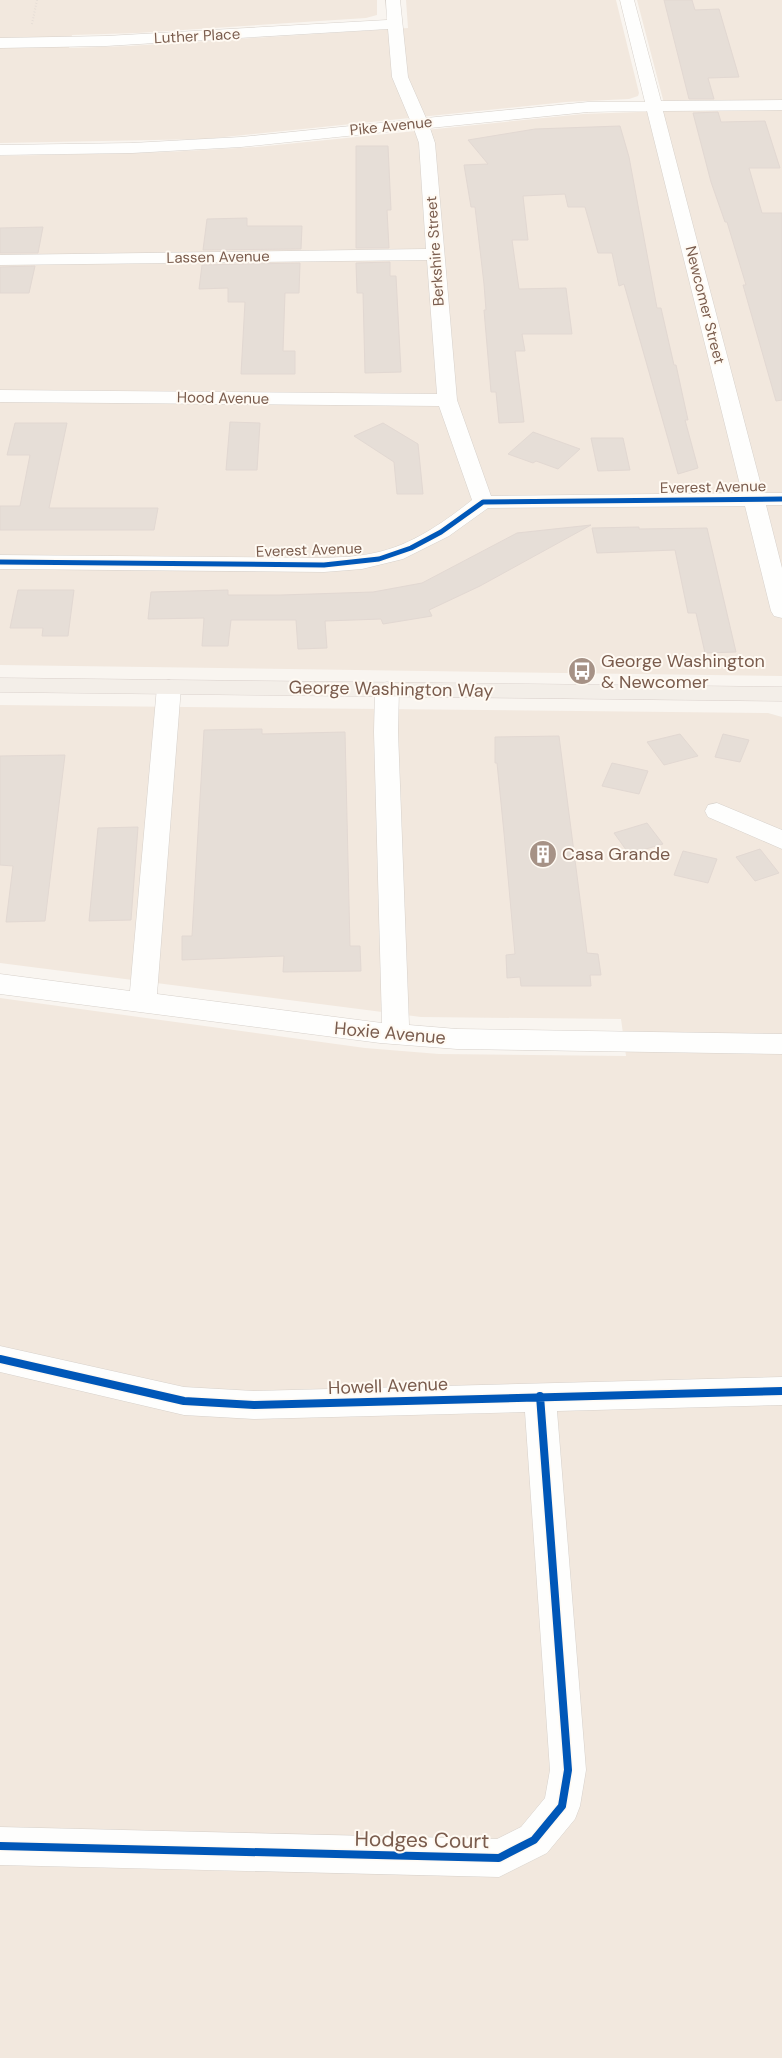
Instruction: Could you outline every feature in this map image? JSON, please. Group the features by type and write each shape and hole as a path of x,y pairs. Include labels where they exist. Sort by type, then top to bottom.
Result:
{"main road":[{"name":"George Washington Way","path":"0,685 782,694"}],"street":[{"name":"Berkshire Street","path":"393,0 400,77 420,123 426,143 447,400 483,502"},
{"name":"Newcomer Street","path":"627,0 782,611"},
{"name":"Luther Place","path":"0,43 106,42 394,24"},
{"name":"Pike Avenue","path":"0,150 186,146 579,108 782,104"},
{"name":"Lassen Avenue","path":"0,260 436,254"},
{"name":"Hood Avenue","path":"0,396 447,400"},
{"name":"Everest Avenue","path":"0,562 324,565 363,562 395,554 419,544 483,502 782,499"},
{"path":"143,1003 169,687"},
{"path":"387,689 386,732 396,1034"},
{"path":"716,811 782,840"},
{"name":"Hoxie Avenue","path":"0,984 320,1027 457,1039 782,1044"},
{"name":"Howell Avenue","path":"0,1359 184,1401 254,1406 540,1396 782,1391"},
{"name":"Hodges Court","path":"0,1846 499,1858 534,1840 562,1806 568,1770 540,1396"}],"path":[{"path":"31,27 37,0"}],"shaded area":[{"path":"0,0 377,0 377,15 366,18 137,33 72,35 69,48 129,46 408,28 406,0 616,0 639,93 638,96 629,99 566,102 205,139 0,143"},
{"path":"637,0 782,0 782,676 0,665 0,156 167,152 257,147 583,114 666,111"},
{"path":"0,705 768,713 782,717 782,2058 0,2058 0,998 365,1048 439,1054 626,1056 621,1019 421,1017 0,963"}],"building":[{"path":"664,0 692,0 695,10 719,9 739,77 708,78 714,99 689,99"},
{"path":"718,112 721,122 765,121 780,168 749,168 762,213 782,213 782,400 776,401 743,285 746,285 727,222 725,222 711,182 693,113"},
{"path":"620,126 629,157 657,308 661,308 674,365 676,365 688,420 685,420 698,468 678,474 624,284 619,286 612,253 598,253 585,207 568,207 565,194 523,196 528,240 512,240 519,289 566,288 572,334 522,334 525,351 515,351 524,422 499,423 496,392 491,392 484,310 486,310 484,284 475,207 471,207 464,165 488,164 468,140 535,129"},
{"path":"356,146 388,146 391,210 387,210 389,248 356,248"},
{"path":"247,218 247,226 302,226 301,249 203,250 207,219"},
{"path":"43,227 38,253 0,253 0,228"},
{"path":"390,262 390,276 396,276 401,372 365,373 363,293 357,293 356,263"},
{"path":"300,263 299,293 285,293 283,351 295,351 295,374 241,374 245,302 228,302 228,288 199,289 202,265"},
{"path":"35,266 29,293 0,293 0,267"},
{"path":"230,422 260,423 257,470 226,470"},
{"path":"15,423 67,423 49,508 158,508 154,530 0,530 0,506 20,506 30,455 7,455"},
{"path":"383,423 418,444 423,494 397,494 394,462 354,436"},
{"path":"533,432 580,449 558,469 508,454"},
{"path":"591,438 623,438 630,470 598,471"},
{"path":"591,525 480,586 429,610 432,616 383,624 381,619 325,621 327,648 298,649 296,620 231,620 228,646 202,646 204,618 148,619 151,592 228,590 228,595 281,595 373,592 422,583 517,533"},
{"path":"639,527 639,529 707,528 736,652 705,653 696,613 688,613 675,550 597,553 592,528"},
{"path":"18,590 74,590 68,636 42,636 43,628 10,628"},
{"path":"262,729 262,734 345,732 350,946 360,946 361,971 283,972 284,956 182,960 182,936 192,936 204,730"},
{"path":"680,734 698,756 664,765 647,742"},
{"path":"723,734 749,740 740,762 715,757"},
{"name":"Casa Grande","path":"559,736 587,953 598,954 601,975 590,975 591,986 521,986 520,977 507,978 506,955 515,954 497,763 495,763 495,737"},
{"path":"65,755 45,921 6,922 13,866 0,865 0,756"},
{"path":"612,763 648,771 639,794 602,786"},
{"path":"647,823 663,844 629,854 614,833"},
{"path":"138,827 131,920 89,921 98,828"},
{"path":"760,849 779,873 755,881 736,857"},
{"path":"683,851 717,859 708,883 674,875"}],"cycle path":[{"path":"0,562 348,564 379,559 411,548 441,532 483,502 782,499"},
{"path":"0,1359 184,1401 254,1405 782,1391"},
{"path":"0,1846 499,1858 534,1840 562,1806 568,1770 540,1396"}],"place":[{"name":"George Washington & Newcomer","path":"582,671"},
{"name":"Casa Grande","path":"543,854"}]}
